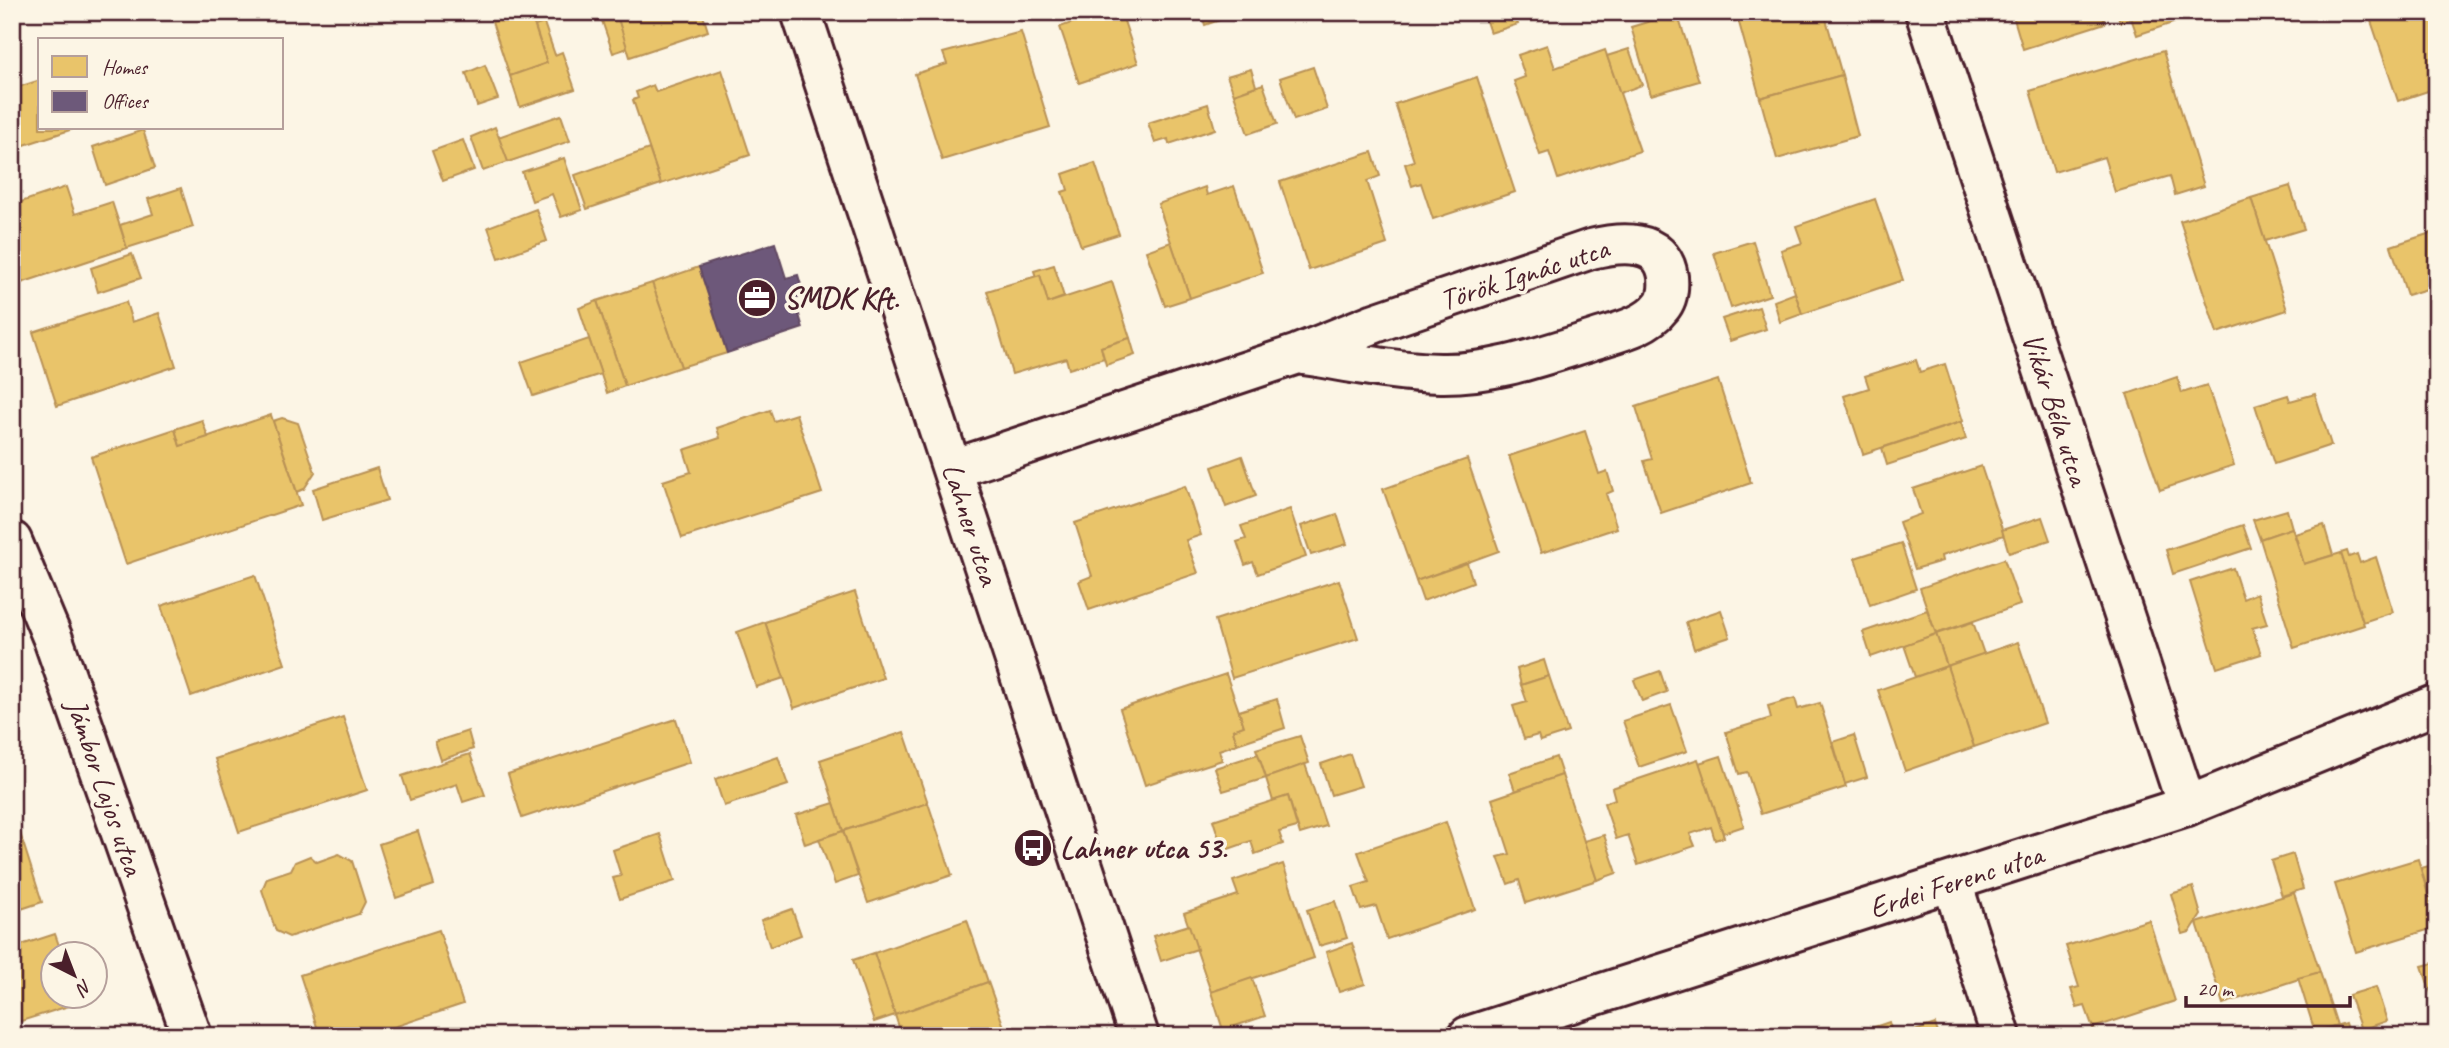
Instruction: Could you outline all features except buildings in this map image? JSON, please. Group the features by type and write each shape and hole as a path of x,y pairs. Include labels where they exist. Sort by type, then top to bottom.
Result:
{"street":[{"name":"Lahner utca","path":"801,12 1139,1036"},
{"name":"Vikár Béla utca","path":"1925,12 2187,806"},
{"name":"Török Ignác utca","path":"953,469 1298,354 1375,323 1602,246 1625,243 1644,246 1660,257 1667,272 1669,290 1662,306 1639,324 1502,366 1462,372 1423,372 1298,354"},
{"name":"Jámbor Lajos utca","path":"12,541 53,639 192,1036"},
{"name":"Erdei Ferenc utca","path":"1468,1036 2187,806 2437,704"},
{"path":"1952,882 2001,1036"}],"place":[{"name":"SMDK Kft.","path":"757,298"},
{"name":"Lahner utca 53.","path":"1033,848"}]}
